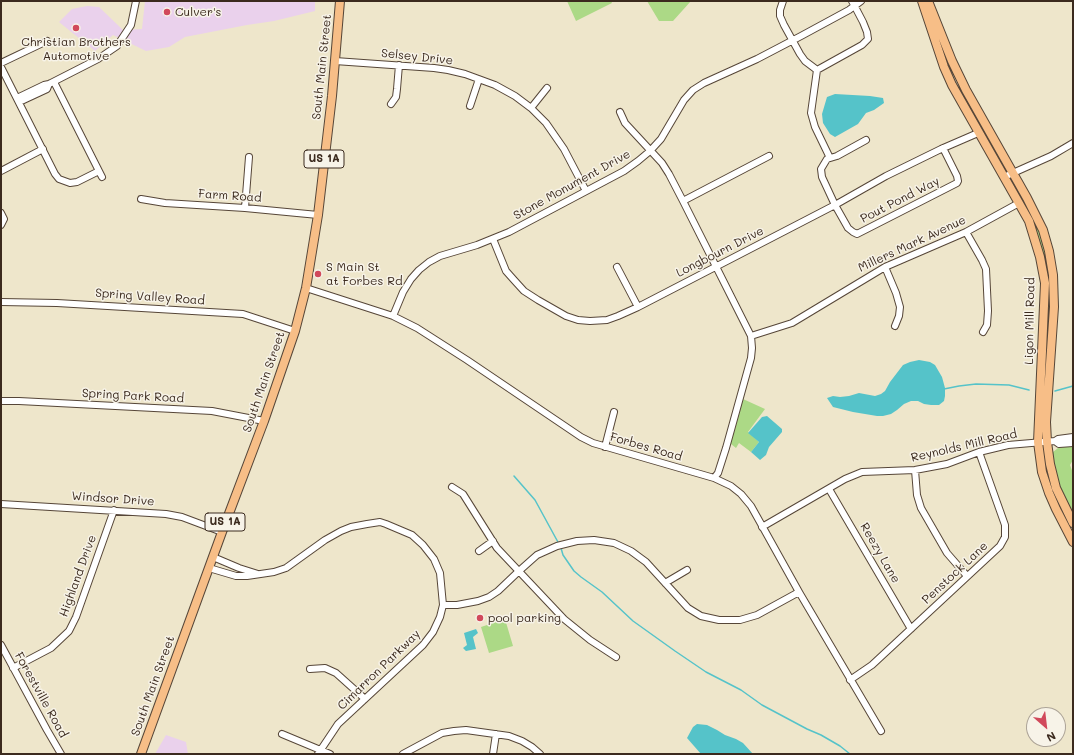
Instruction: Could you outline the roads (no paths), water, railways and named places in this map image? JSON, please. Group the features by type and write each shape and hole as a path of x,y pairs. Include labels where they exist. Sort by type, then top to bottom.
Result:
{"main road":[{"name":"South Main Street","path":"141,754 264,421 295,330 306,288 318,215 340,1"},
{"name":"Ligon Mill Road","path":"922,1 944,67 952,85 1019,203 1028,221 1040,256 1045,283 1045,442 1056,488 1073,524"},
{"name":"Ligon Mill Road","path":"928,1 952,61 966,90 1044,230 1053,275 1054,307 1042,472 1048,493 1073,542"}],"street":[{"path":"18,100 47,89 52,83 98,60 117,46 131,25 136,1"},
{"path":"783,1 780,16 800,54 805,61 817,70"},
{"name":"Stone Monument Drive","path":"394,316 403,292 411,279 429,262 440,256 509,232 628,168 638,161 660,139 684,100 693,90 704,83 757,59 793,40 849,10 853,3 861,1"},
{"path":"817,70 862,45 868,39 863,22 853,3"},
{"path":"1,64 47,41"},
{"name":"Selsey Drive","path":"335,61 448,70 495,85 515,96 531,108 546,123 564,149 586,191"},
{"path":"391,104 398,89 399,65"},
{"path":"1,67 55,174 59,179 70,183 77,182 99,171"},
{"path":"817,70 811,113 815,127 830,158 837,156 866,140"},
{"path":"470,106 479,79"},
{"path":"52,83 102,177"},
{"path":"531,108 547,88"},
{"path":"620,112 625,124 662,163 669,174 684,201 750,336 752,358 718,473 714,478"},
{"name":"Longbourn Drive","path":"492,239 506,271 524,291 566,316 578,320 607,320 638,306 835,205 886,176 943,148 978,133"},
{"path":"1004,177 1051,156 1073,143"},
{"name":"Pout Pond Way","path":"830,158 826,159 821,169 822,177 848,228 857,234 957,183 957,176 943,148"},
{"path":"1,171 43,149"},
{"path":"246,208 249,156"},
{"path":"684,201 769,156"},
{"name":"Farm Road","path":"141,199 165,203 246,208 318,215"},
{"name":"Millers Mark Avenue","path":"750,336 792,323 885,267 966,232 1019,203"},
{"path":"1,213 4,219 3,224 1,225"},
{"path":"966,232 986,269 988,311 987,325 983,332"},
{"path":"617,267 638,306"},
{"path":"885,267 900,307 899,316 895,326"},
{"name":"Forbes Road","path":"306,288 394,316 449,349 581,437 605,447 714,478 731,486 741,494 751,506 799,592 881,731"},
{"name":"Spring Valley Road","path":"1,302 57,303 243,314 295,330"},
{"name":"Spring Park Road","path":"1,401 212,411 264,421"},
{"path":"605,447 614,412"},
{"path":"1045,442 1073,437"},
{"path":"1045,442 1059,444 1073,443"},
{"name":"Reynolds Mill Road","path":"762,527 845,479 862,472 914,470 947,464 979,452 1008,444 1045,442"},
{"name":"Penstock Lane","path":"850,680 872,665 1000,546 1005,536 1005,525 979,452"},
{"path":"914,470 917,495 921,508 947,553 967,576"},
{"path":"452,487 463,494 498,548 564,619 616,657"},
{"name":"Reezy Lane","path":"829,489 911,629"},
{"name":"Windsor Drive","path":"1,504 166,514 182,517 222,532"},
{"name":"Highland Drive","path":"13,668 51,648 69,631 76,617 114,510"},
{"name":"Cimarron Parkway","path":"209,568 236,576 274,572 286,568 325,540 351,527 380,522 412,535 434,559 440,573 443,605 440,617 433,632 423,645 338,724 319,752"},
{"path":"443,605 457,605 478,601 489,597 498,592 537,555 557,546 577,541 594,540 614,543 631,551 646,562 688,608 701,616 718,620 740,620 757,615 799,592"},
{"path":"478,551 493,541"},
{"name":"Cimarron Parkway","path":"213,556 239,568 258,574"},
{"path":"665,583 687,570"},
{"name":"Forestville Road","path":"1,646 61,754"},
{"path":"310,668 325,668 336,673 365,699"},
{"path":"403,754 442,734 466,730 508,736 522,741 540,754"},
{"path":"282,734 319,752 330,754"},
{"path":"493,754 496,734"}],"water":[{"path":"835,94 883,98 884,103 874,110 866,113 858,124 835,137 830,134 823,123 822,114 827,97"},
{"path":"919,360 930,362 935,365 942,377 945,388 945,396 944,401 939,405 911,401 904,404 891,414 877,416 833,407 827,398 833,396 849,396 859,393 875,396 881,394 885,391 903,365"},
{"path":"767,416 782,429 782,432 769,447 766,455 760,460 751,452 759,442 748,433 762,417"},
{"path":"476,629 478,633 473,637 476,649 466,651 463,648 467,645 464,633"},
{"path":"697,724 707,725 736,739 743,743 753,754 701,754 687,738 693,727"}],"waterway":[{"path":"944,389 976,384 1009,385 1029,390"},
{"path":"1055,391 1073,386"},
{"path":"514,476 535,500 559,544"},
{"path":"561,548 563,555 574,571 602,592 633,621 675,651 706,672 741,690 762,705 821,735 840,746 850,754"}],"place":[{"name":"Culver's","path":"167,12"},
{"name":"Christian Brothers Automotive","path":"76,28"},
{"name":"S Main St at Forbes Rd","path":"318,274"},
{"name":"pool parking","path":"480,618"}]}
